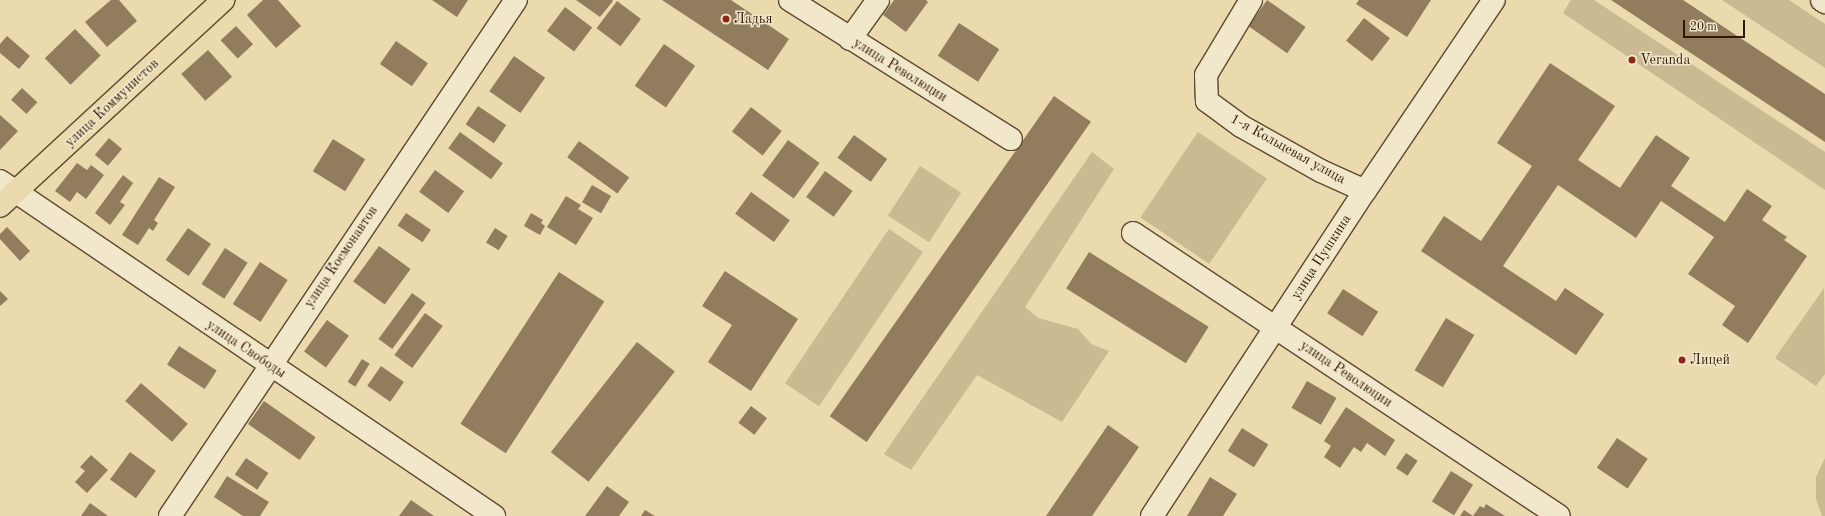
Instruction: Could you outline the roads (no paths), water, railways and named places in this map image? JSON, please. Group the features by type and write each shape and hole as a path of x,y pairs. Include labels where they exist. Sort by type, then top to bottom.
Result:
{"main road":[{"name":"улица Коммунистов","path":"0,206 8,186 223,0"}],"street":[{"name":"улица Космонавтов","path":"170,516 269,365 516,0"},
{"name":"улица Революции","path":"790,0 1011,139"},
{"path":"850,39 878,0"},
{"name":"1-я Кольцевая улица","path":"1251,0 1206,75 1207,100 1241,126 1321,171 1364,191"},
{"name":"улица Пушкина","path":"1152,516 1364,191 1494,0"},
{"name":"улица Свободы","path":"8,186 269,365 494,516"},
{"name":"улица Революции","path":"1133,233 1559,516"}],"place":[{"name":"Ладья","path":"726,19"},
{"name":"Veranda","path":"1632,60"},
{"name":"Лицей","path":"1682,360"}]}
